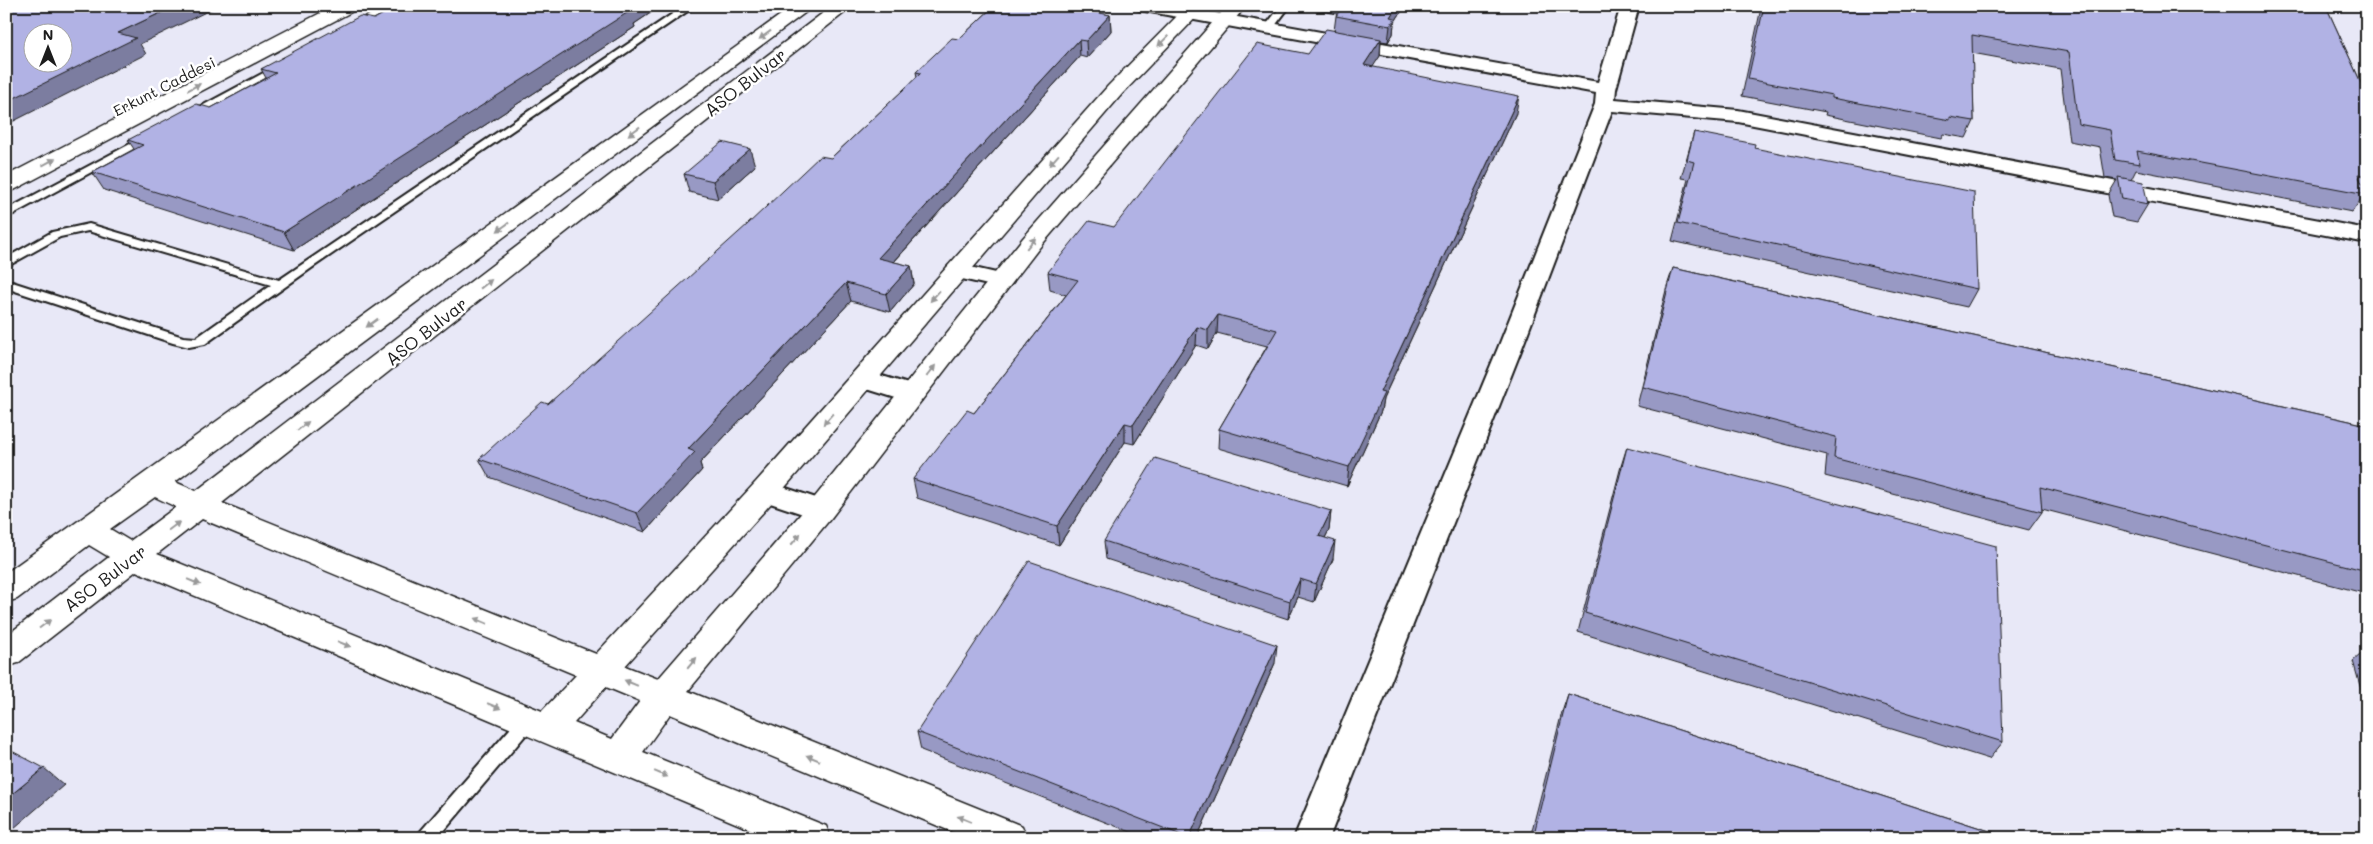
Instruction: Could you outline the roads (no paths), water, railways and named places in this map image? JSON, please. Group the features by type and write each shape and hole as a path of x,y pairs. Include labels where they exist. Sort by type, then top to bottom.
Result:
{"street":[{"name":"Erkunt Caddesi","path":"6,166 322,6"},
{"path":"6,185 349,6"},
{"name":"ASO Bulvar","path":"6,590 805,6"},
{"name":"ASO Bulvar","path":"6,654 201,506 844,6"},
{"path":"1145,6 1229,14 1268,29 1606,96 1738,116 2367,236"},
{"path":"1310,838 1510,348 1606,96 1630,6"},
{"path":"538,724 602,670 765,491 1115,90 1194,10"},
{"path":"619,757 663,697 820,510 1031,243 1229,14"},
{"path":"957,271 1002,280"},
{"path":"863,379 912,394"},
{"path":"152,483 201,506 1009,838"},
{"path":"765,491 820,510"},
{"path":"88,530 133,557 813,838"}],"lane":[{"path":"340,34 392,6"},
{"path":"6,284 189,343 200,341 280,284 691,6"},
{"path":"1268,29 1286,6"},
{"path":"177,122 289,62"},
{"path":"6,215 160,132"},
{"path":"6,263 64,231 77,227 88,227 280,284"},
{"path":"426,838 538,724"}]}
